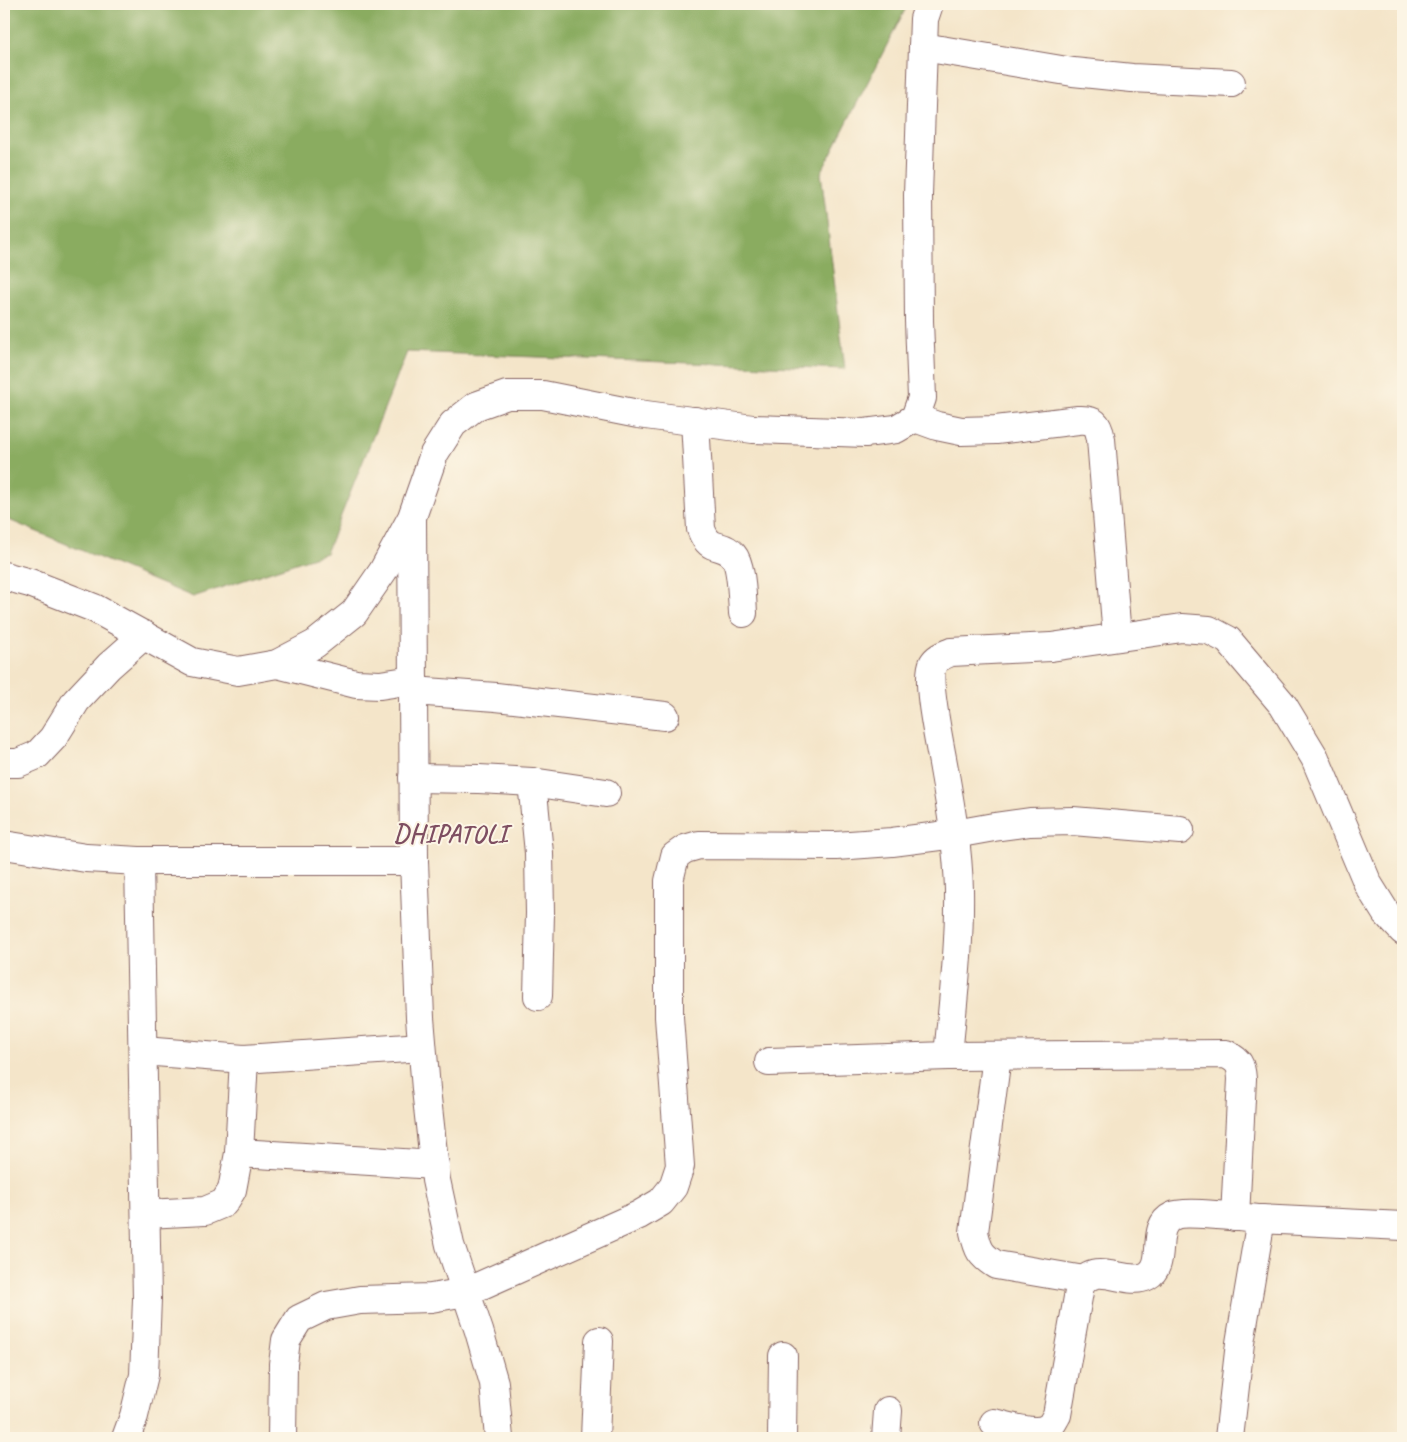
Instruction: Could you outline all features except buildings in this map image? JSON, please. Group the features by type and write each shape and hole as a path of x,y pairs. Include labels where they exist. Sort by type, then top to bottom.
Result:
{"street":[{"path":"4,576 30,583 94,608 192,662 238,671 277,664 315,644 354,612 383,571 412,517 434,454 453,424 476,406 507,395 543,396 638,414 753,429 865,433 896,429 915,418 922,398 918,195 924,19 929,4"},
{"path":"923,47 1072,72 1132,78 1231,83"},
{"path":"915,418 937,426 961,431 996,430 1087,419 1094,422 1101,439 1117,637"},
{"path":"695,421 701,529 704,538 711,545 728,550 735,557 738,565 743,613"},
{"path":"412,517 414,861 422,1047 435,1165 450,1245 494,1382 499,1438"},
{"path":"948,1056 959,890 955,834 930,676 933,664 941,656 951,652 1050,647 1182,628 1209,630 1228,640 1283,705 1306,743 1315,758 1368,884 1386,914 1403,931"},
{"path":"4,763 18,762 38,755 53,738 76,701 109,666 144,635"},
{"path":"277,664 356,684 413,685 496,697 665,716"},
{"path":"414,778 532,782 606,793"},
{"path":"532,782 539,853 538,996"},
{"path":"282,1438 283,1364 286,1340 299,1319 326,1306 360,1300 431,1298 466,1292 639,1215 661,1202 673,1187 680,1166 669,1017 669,881 671,867 676,856 686,848 699,845 836,846 892,842 1030,822 1073,821 1180,830"},
{"path":"4,845 86,858 140,861 414,861"},
{"path":"126,1438 134,1416 144,1375 147,1299 140,861"},
{"path":"143,1051 244,1058 422,1047"},
{"path":"770,1062 948,1056 1226,1054 1235,1058 1241,1066 1248,1218 1240,1343 1229,1438"},
{"path":"997,1056 974,1232 977,1247 984,1257 996,1265 1084,1280"},
{"path":"146,1214 205,1210 224,1203 232,1190 239,1153 244,1058"},
{"path":"239,1153 435,1165"},
{"path":"994,1423 1027,1430 1039,1430 1050,1426 1057,1415 1080,1286 1089,1276 1097,1273 1135,1278 1145,1277 1153,1272 1157,1263 1161,1228 1165,1220 1174,1215 1186,1213 1403,1226"},
{"path":"595,1438 599,1341"},
{"path":"782,1438 783,1356"},
{"path":"886,1438 888,1411"}],"green space":[{"path":"4,4 908,4 821,173 845,369 407,352 326,553 193,597 4,518"}],"district":[{"name":"DHIPATOLI","path":"451,833"}]}
